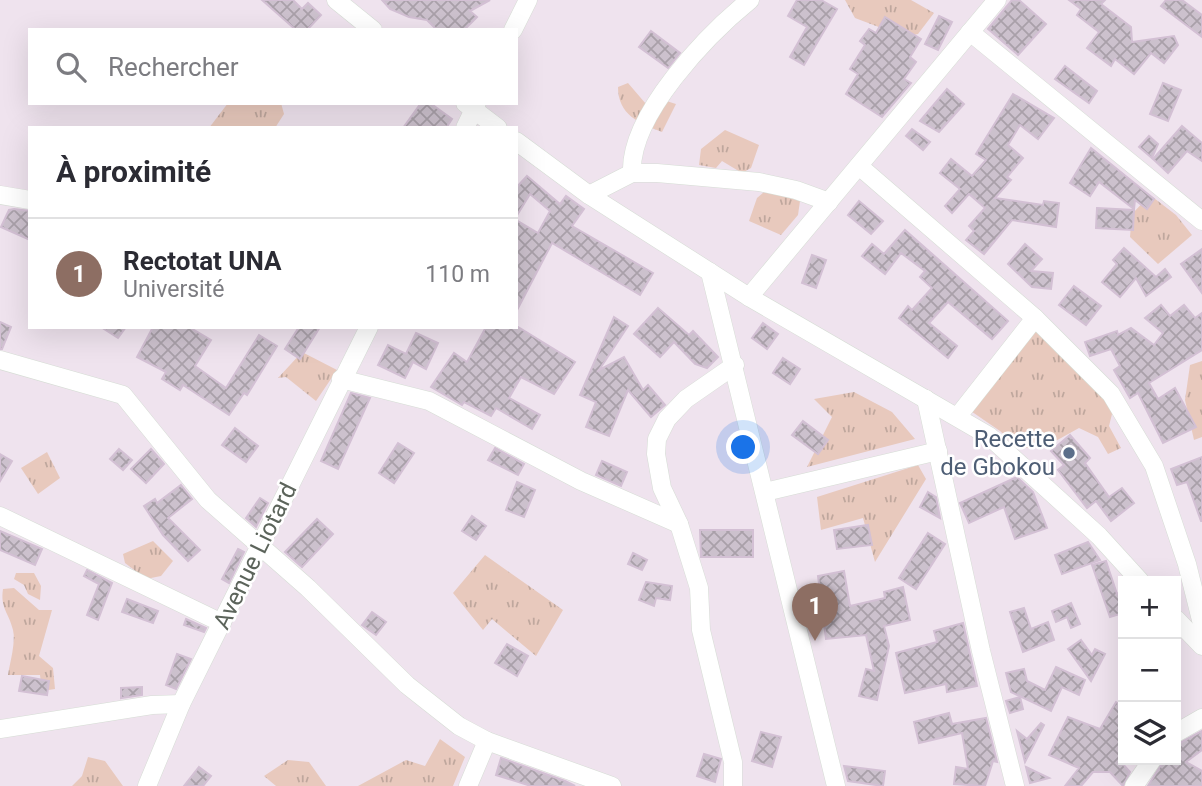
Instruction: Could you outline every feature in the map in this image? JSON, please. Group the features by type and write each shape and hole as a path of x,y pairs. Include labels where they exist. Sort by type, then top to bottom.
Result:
{"street":[{"path":"336,0 371,28"},
{"path":"514,28 528,0"},
{"path":"632,173 631,157 637,142 668,87 707,37 750,0"},
{"path":"750,298 997,0"},
{"path":"970,32 1202,221"},
{"path":"466,126 472,105 496,126"},
{"path":"518,143 589,195 750,298 958,416 1025,466 1135,576"},
{"path":"859,166 1035,318 1111,394 1154,466 1187,564 1193,623 1202,646"},
{"path":"589,195 632,173 759,182 796,190 829,202"},
{"path":"0,195 28,200"},
{"path":"710,272 735,365 835,786"},
{"path":"958,416 1035,318"},
{"name":"Avenue Liotard","path":"147,786 181,704 368,329"},
{"path":"0,360 123,395 208,500 308,588 407,685 459,726 486,741 612,786"},
{"path":"733,786 733,762 701,630 699,588 680,524 657,471 657,439 667,419 686,399 735,365"},
{"path":"341,379 429,401 581,481 680,524"},
{"path":"926,398 981,651 1015,786"},
{"path":"765,492 937,450"},
{"path":"0,516 222,623"},
{"path":"0,729 152,705 181,704"},
{"path":"1181,730 1202,718"},
{"path":"468,786 486,741"},
{"path":"1134,786 1149,765"}],"green space":[{"path":"845,0 911,0 934,13 918,34 905,37 855,18"},
{"path":"628,83 652,111 660,99 676,104 662,132 631,117 626,111 619,97 618,87"},
{"path":"226,105 282,105 284,114 276,126 211,126"},
{"path":"725,130 759,145 751,168 742,173 722,161 716,168 699,165 701,149"},
{"path":"765,191 800,201 798,215 781,235 749,221 757,198"},
{"path":"1150,195 1176,215 1192,235 1158,264 1130,237 1132,214"},
{"path":"1035,318 1111,394 1112,414 1109,426 1121,448 1108,454 1098,437 1079,428 1052,443 1032,449 1015,445 965,407"},
{"path":"302,352 337,370 316,401 286,377 278,378"},
{"path":"1202,361 1202,437 1194,440 1185,400 1190,365"},
{"path":"854,392 892,412 915,439 807,467 832,417 814,399"},
{"path":"47,452 60,478 38,494 21,468"},
{"path":"918,465 926,479 875,562 863,518 821,530 817,497"},
{"path":"153,541 173,561 161,576 146,579 125,563 123,554"},
{"path":"485,555 563,610 536,656 492,619 483,630 453,593"},
{"path":"16,573 34,573 41,586 40,600 28,594 24,585 14,579"},
{"path":"14,588 39,610 52,610 39,656 53,668 55,689 42,691 40,675 8,675 14,635 2,596 3,589"},
{"path":"440,739 465,757 453,786 358,786 406,760 425,766"},
{"path":"88,757 105,761 123,786 72,786 82,776"},
{"path":"288,760 309,762 326,786 276,786 264,776"}],"building":[{"path":"262,0 293,0 302,9 308,3 321,15 309,28 294,28"},
{"path":"382,0 490,0 470,11 477,17 466,28 435,28 427,20 409,17 390,9"},
{"path":"797,0 821,0 837,9 804,65 790,57 807,27 788,16"},
{"path":"1012,0 1019,0 1046,24 1018,55 988,29"},
{"path":"1069,0 1105,0 1101,4 1131,27 1132,42 1174,36 1178,45 1164,63 1151,53 1134,74 1115,59 1111,66 1087,48 1099,32 1077,15 1081,9"},
{"path":"1166,0 1182,0 1202,15 1202,37 1161,6"},
{"path":"939,16 952,22 938,50 925,44"},
{"path":"885,17 921,39 910,57 916,62 904,79 911,83 882,117 846,94 858,74 850,69 865,45 860,41 869,29 876,33"},
{"path":"651,31 680,53 668,68 639,47"},
{"path":"1065,66 1097,91 1089,103 1055,79"},
{"path":"1163,83 1181,90 1168,121 1150,114"},
{"path":"947,89 964,104 939,132 920,121"},
{"path":"1013,94 1054,118 1038,139 1020,125 1008,145 1023,158 1007,177 1011,180 995,198 1043,205 1044,201 1059,203 1056,227 1012,220 984,254 966,240 974,231 969,226 985,208 969,194 952,213 945,206 960,189 940,173 951,159 972,176 986,160 976,154"},
{"path":"420,105 433,105 452,119 447,126 404,126"},
{"path":"1182,126 1202,143 1202,161 1187,151 1168,173 1153,159"},
{"path":"912,129 930,142 923,150 906,136"},
{"path":"1149,136 1158,144 1152,158 1139,147"},
{"path":"1091,148 1154,199 1147,209 1135,200 1134,209 1099,182 1090,196 1070,183"},
{"path":"527,176 560,204 566,196 584,209 572,226 653,273 640,295 552,243 518,308 518,221 538,233 550,211 530,194 518,214 518,186"},
{"path":"859,201 883,221 871,234 848,215"},
{"path":"1097,208 1134,210 1133,230 1096,228"},
{"path":"9,210 28,211 28,239 1,227"},
{"path":"905,230 1008,321 992,339 948,302 929,323 957,346 948,358 899,318 908,306 912,310 932,288 920,277 925,271 901,253 885,274 862,256 872,244 884,254"},
{"path":"1025,244 1042,259 1031,271 1053,273 1051,289 1032,287 1008,264"},
{"path":"1124,248 1156,277 1165,269 1171,277 1146,296 1136,278 1120,297 1102,282 1117,264 1113,260"},
{"path":"1202,249 1202,293 1181,264"},
{"path":"812,255 826,260 816,288 802,283"},
{"path":"1074,286 1101,306 1086,325 1059,305"},
{"path":"1161,305 1170,316 1184,305 1195,318 1202,313 1202,350 1149,383 1158,399 1175,388 1196,427 1163,443 1138,393 1130,398 1114,370 1120,366 1111,349 1090,356 1085,342 1117,331 1118,335 1131,328 1154,345 1163,333 1145,318"},
{"path":"658,308 689,335 693,331 718,357 707,368 695,364 674,342 660,357 634,334"},
{"path":"614,317 628,326 599,370 624,357 643,390 648,385 665,405 651,417 628,390 609,436 586,427 596,402 580,395"},
{"path":"0,322 11,327 2,349 0,349"},
{"path":"763,323 778,334 767,349 752,338"},
{"path":"518,327 575,362 554,394 521,377 509,398 540,415 532,429 496,408 491,416 464,402 462,405 431,387 454,353 467,362 485,329"},
{"path":"104,329 125,329 118,338"},
{"path":"152,329 192,329 211,340 195,366 226,388 259,335 277,346 247,395 244,393 229,415 183,385 180,390 162,379 166,372 137,357"},
{"path":"298,329 319,329 300,359 285,349"},
{"path":"416,333 438,343 426,369 413,362 405,378 378,365 388,345 406,354"},
{"path":"783,358 800,369 790,384 773,373"},
{"path":"351,393 370,398 338,469 321,461"},
{"path":"803,421 828,440 818,454 792,435"},
{"path":"235,428 258,446 246,462 222,445"},
{"path":"1070,435 1090,458 1085,463 1109,497 1122,488 1134,503 1111,521 1096,501 1087,508 1058,470 1064,465 1051,451"},
{"path":"398,443 414,453 394,483 379,473"},
{"path":"495,448 524,464 518,475 488,460"},
{"path":"119,449 132,460 123,470 110,459"},
{"path":"151,449 164,464 146,483 131,469"},
{"path":"0,454 12,461 0,481"},
{"path":"1202,457 1201,521 1187,482 1177,485 1171,469"},
{"path":"602,461 627,472 621,486 596,475"},
{"path":"1017,477 1033,492 1047,528 1015,539 1004,507 969,523 960,503"},
{"path":"517,482 535,490 524,517 506,510"},
{"path":"181,485 192,499 168,518 200,550 188,561 163,535 144,506 155,499 157,503"},
{"path":"928,492 936,497 940,518 920,507"},
{"path":"260,498 268,503 256,527 246,518"},
{"path":"472,516 486,526 476,540 462,531"},
{"path":"317,519 333,534 302,567 285,552"},
{"path":"868,525 872,545 837,549 834,530"},
{"path":"700,530 753,530 753,557 701,557"},
{"path":"0,531 42,549 35,565 0,550"},
{"path":"928,533 945,544 916,589 899,578"},
{"path":"1088,542 1100,560 1062,574 1055,555"},
{"path":"238,549 244,552 229,583 222,579"},
{"path":"633,553 647,560 642,570 628,564"},
{"path":"1106,561 1118,594 1118,615 1110,617 1092,565"},
{"path":"87,570 112,583 98,620 87,615 99,584 84,576"},
{"path":"844,571 850,606 885,598 884,592 903,587 910,620 884,626 889,646 877,700 859,696 866,669 874,671 866,635 826,639 818,576"},
{"path":"646,582 672,586 670,600 656,598 654,606 639,600"},
{"path":"127,599 158,611 153,623 122,612"},
{"path":"1071,603 1080,624 1071,628 1067,617 1056,622 1052,611"},
{"path":"1024,608 1031,629 1048,622 1054,640 1023,652 1010,612"},
{"path":"372,612 386,622 376,635 362,625"},
{"path":"186,619 206,628 204,632 184,625"},
{"path":"963,623 977,686 947,692 946,684 905,693 896,653 937,642 934,631"},
{"path":"1081,640 1092,655 1095,649 1105,654 1091,681 1068,649"},
{"path":"507,644 528,656 517,676 495,663"},
{"path":"177,654 191,659 176,689 166,685"},
{"path":"1056,667 1085,680 1079,695 1062,687 1051,711 1011,692 1006,673 1024,669 1027,681 1045,690"},
{"path":"22,676 49,681 47,695 19,691"},
{"path":"142,687 142,695 121,698 121,688"},
{"path":"1020,697 1023,709 1010,713 1006,701"},
{"path":"1116,702 1118,703 1118,765 1124,765 1130,772 1123,786 1110,772 1093,772 1081,786 1065,786 1079,768 1049,755 1068,717 1100,729"},
{"path":"949,713 952,724 986,718 997,762 993,761 985,786 954,784 956,767 968,769 962,733 919,743 914,722"},
{"path":"1041,723 1044,725 1025,762 1017,731 1027,739"},
{"path":"1202,731 1202,750 1186,762 1202,771 1202,786 1148,786 1161,765 1181,765 1181,742"},
{"path":"761,732 781,737 772,767 752,761"},
{"path":"704,754 721,759 715,782 697,776"},
{"path":"501,758 575,786 531,786 496,775"},
{"path":"844,766 885,771 883,786 848,781"},
{"path":"199,767 211,776 203,786 184,786"},
{"path":"1026,767 1049,778 1030,783"}],"place":[{"name":"Recette de Gbokou","path":"1069,453"},
{"name":"Rectotat UNA","path":"815,641"}]}
